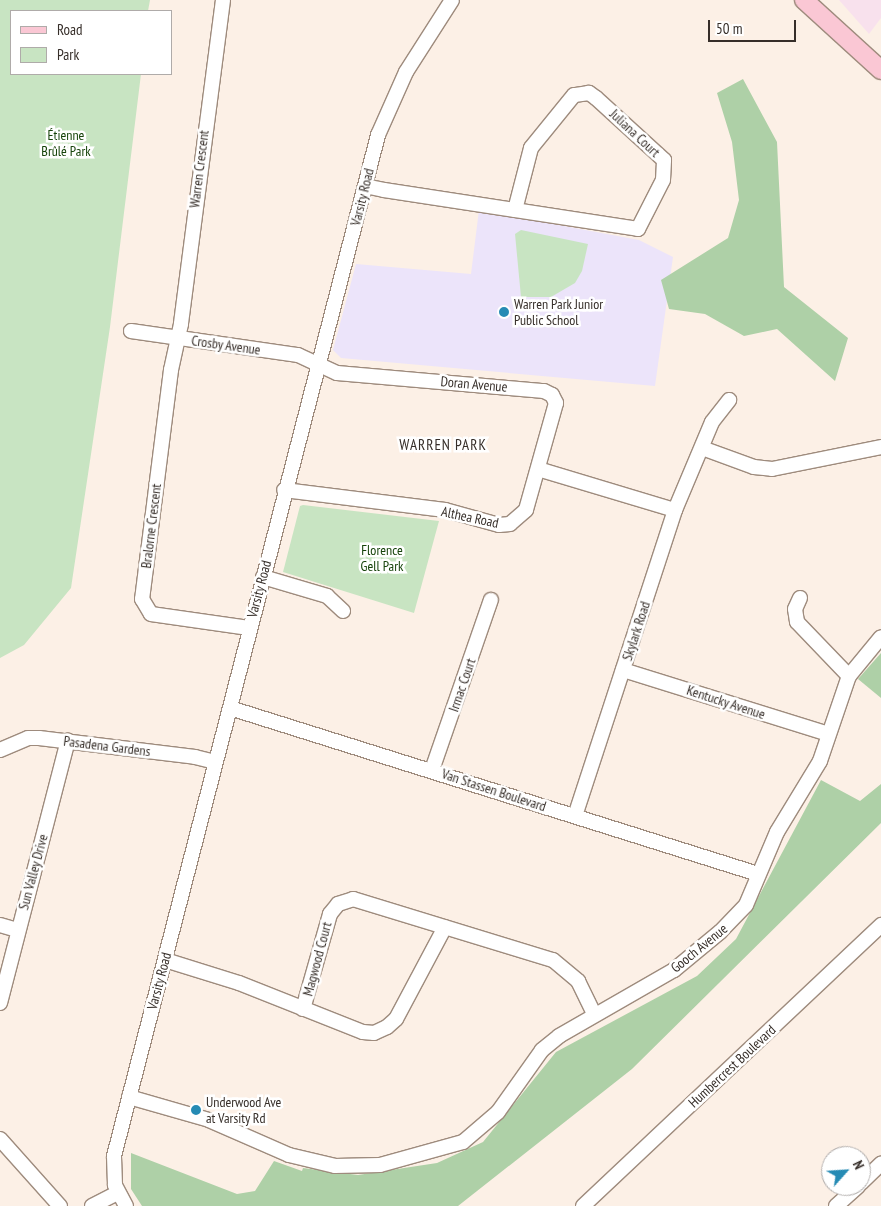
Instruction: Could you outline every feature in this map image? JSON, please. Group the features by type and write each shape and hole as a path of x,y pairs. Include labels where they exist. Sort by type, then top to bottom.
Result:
{"main road":[{"path":"804,0 879,68"}],"street":[{"name":"Warren Crescent","path":"178,338 223,0"},
{"name":"Varsity Road","path":"118,1193 113,1175 114,1156 230,708 284,490 384,116 406,72 452,0"},
{"name":"Juliana Court","path":"365,186 515,210 638,229 663,180 664,160 596,98 589,93 574,95 531,148 515,210"},
{"name":"Crosby Avenue","path":"131,331 298,356 319,364"},
{"name":"Bralorne Crescent","path":"178,338 169,380 144,607 151,614 249,628"},
{"name":"Doran Avenue","path":"319,364 337,373 547,392 554,397 557,409 538,469"},
{"name":"Skylark Road","path":"575,816 675,510 719,409 729,400"},
{"path":"702,448 754,467 772,469 881,447"},
{"name":"Althea Road","path":"284,490 445,510 507,525 525,513 538,469"},
{"path":"538,469 675,510"},
{"path":"263,577 327,596 343,611"},
{"path":"800,598 795,612 797,622 849,676"},
{"name":"Irmac Court","path":"432,770 491,600"},
{"name":"Gooch Avenue","path":"129,1097 209,1120 290,1155 335,1166 380,1165 463,1142 498,1112 542,1050 594,1014 674,970 720,932 746,905 776,832 820,761 849,676 881,637"},
{"name":"Kentucky Avenue","path":"623,670 828,734"},
{"name":"Van Stassen Boulevard","path":"230,708 758,874"},
{"name":"Pasadena Gardens","path":"0,750 28,738 68,741 216,762"},
{"name":"Sun Valley Drive","path":"0,1003 17,930 68,741"},
{"name":"Magwood Court","path":"303,1009 330,914 340,902 356,900 562,965 578,981 594,1014"},
{"path":"0,925 17,930"},
{"name":"Humbercrest Boulevard","path":"583,1206 881,926"},
{"name":"Magwood Court","path":"165,960 239,983 363,1032 384,1029 396,1019 445,927"},
{"path":"0,1139 60,1206"},
{"path":"871,1174 881,1164"},
{"path":"92,1206 118,1193 126,1206"},
{"path":"836,1206 847,1196"}],"shaded area":[{"path":"839,0 881,0 881,18 869,34"},
{"name":"Warren Park Junior Public School","path":"479,210 639,240 673,257 655,386 341,358 333,350 356,264 471,274"}],"green space":[{"name":"Étienne Brûlé Park","path":"0,0 150,0 148,10 10,10 10,75 141,75 110,327 71,588 24,645 0,658"},
{"path":"743,79 777,142 784,287 848,338 835,381 777,329 744,336 705,314 669,309 661,280 728,238 739,200 732,142 717,93"},
{"path":"521,230 588,244 582,271 575,283 551,297 521,297 515,234"},
{"name":"Florence Gell Park","path":"300,506 439,521 414,613 283,572"},
{"path":"881,653 881,698 858,679"},
{"path":"821,780 860,801 881,784 881,823 632,1069 458,1206 142,1206 131,1189 131,1153 237,1194 255,1191 274,1161 302,1171 303,1168 358,1175 437,1163 483,1142 556,1052 697,976 736,939"}],"place":[{"name":"Warren Park Junior Public School","path":"504,312"},
{"name":"Underwood Ave at Varsity Rd","path":"196,1110"}],"district":[{"name":"WARREN PARK","path":"443,445"}]}
